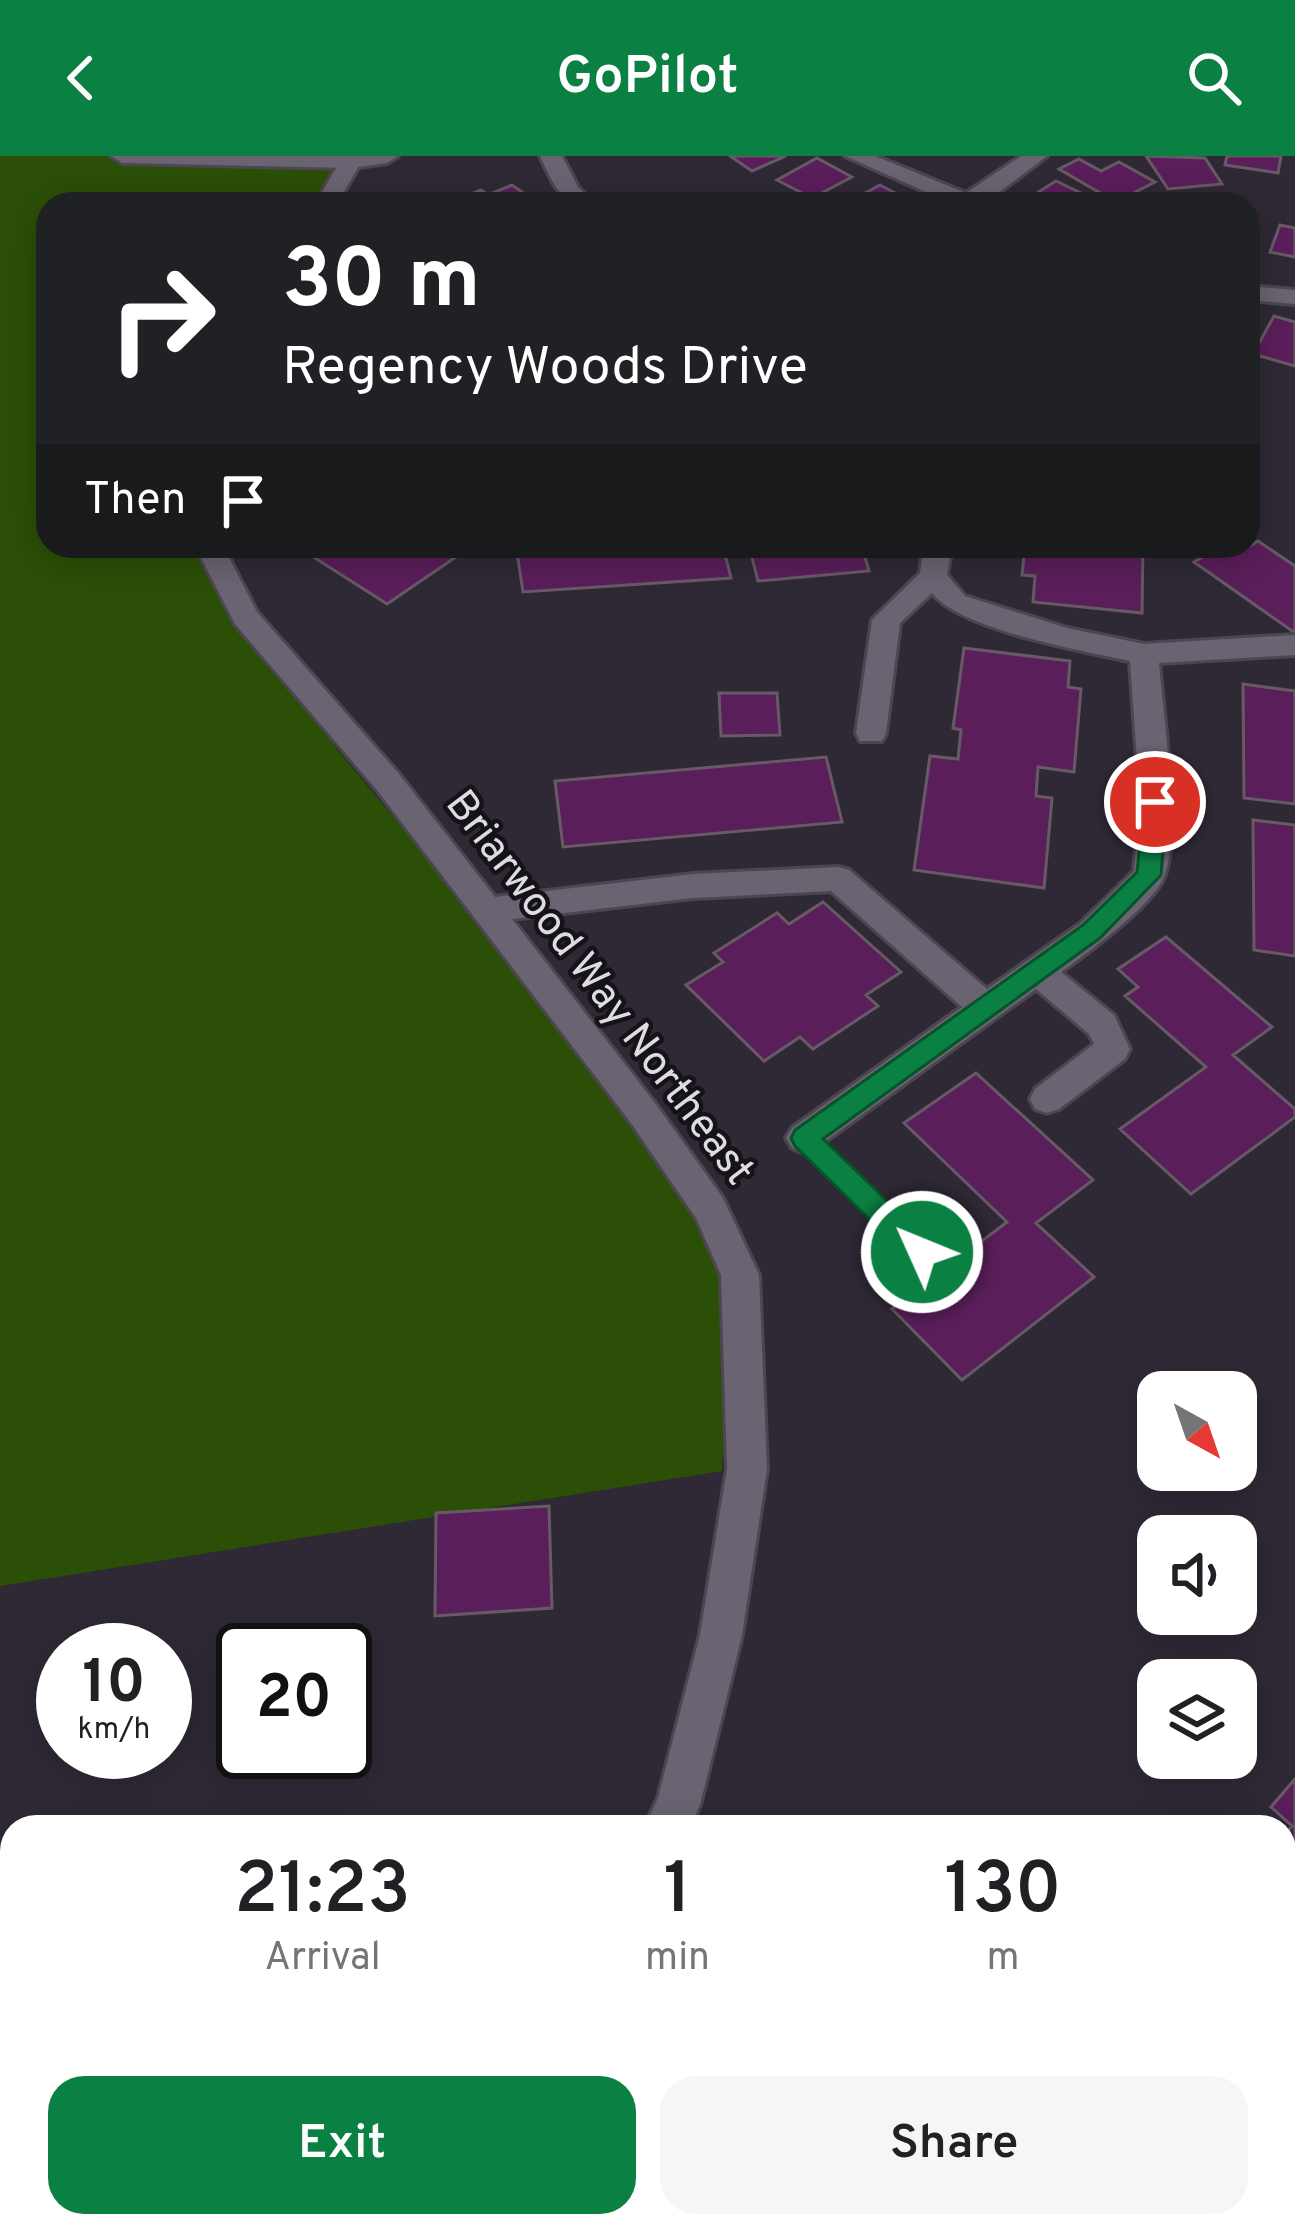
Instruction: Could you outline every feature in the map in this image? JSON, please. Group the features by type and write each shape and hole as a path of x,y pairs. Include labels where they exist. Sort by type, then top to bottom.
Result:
{"street":[{"path":"122,156 351,161 387,156"},
{"path":"551,156 569,192"},
{"path":"569,156 589,192"},
{"path":"856,156 944,192"},
{"path":"986,192 1036,156"},
{"path":"333,192 351,161"},
{"path":"1260,294 1295,297"},
{"name":"Briarwood Way Northeast","path":"215,558 245,617 388,782 710,1209 740,1275 747,1468 722,1635 673,1815"},
{"path":"871,733 886,620 936,561 955,603 1064,637 1144,654 1295,645"},
{"path":"804,1138 1092,932 1149,875 1155,802 1144,654"},
{"path":"487,910 692,886 838,879 984,1006"},
{"path":"1036,970 1102,1025 1113,1049 1047,1100"}],"lane":[{"path":"804,1138 922,1252"}],"green space":[{"path":"0,156 344,156 325,192 36,192 36,558 200,558 337,749 738,1233 722,1471 0,1586"}],"building":[{"path":"730,156 786,156 752,171"},
{"path":"1146,156 1205,158 1222,184 1168,189"},
{"path":"1227,156 1281,156 1278,173 1225,165"},
{"path":"817,158 852,177 823,192 800,192 777,180"},
{"path":"1079,159 1101,171 1119,162 1155,182 1136,192 1099,192 1059,169"},
{"path":"1056,181 1079,192 1039,192"},
{"path":"512,185 522,192 495,192"},
{"path":"880,185 893,192 867,192"},
{"path":"1280,225 1295,228 1295,257 1270,252"},
{"path":"1274,316 1295,322 1295,366 1260,356 1260,341"},
{"path":"1260,542 1295,566 1295,633 1194,562 1260,558"},
{"path":"315,558 454,558 387,604"},
{"path":"518,558 726,558 731,578 523,592"},
{"path":"752,558 865,558 869,571 758,581"},
{"path":"1024,558 1143,558 1142,613 1033,602 1035,576 1022,575"},
{"path":"964,648 1070,661 1068,687 1081,689 1074,772 1038,767 1036,796 1052,798 1044,888 914,870 930,756 958,759 961,730 953,728"},
{"path":"1243,684 1295,691 1295,804 1244,798"},
{"path":"719,693 777,693 780,735 721,736"},
{"path":"826,757 842,822 563,847 555,781"},
{"path":"1253,820 1295,825 1295,956 1254,950"},
{"path":"823,902 901,972 866,995 878,1006 813,1049 800,1037 764,1061 686,985 723,962 714,953 777,913 789,924"},
{"path":"1166,937 1272,1027 1233,1055 1295,1109 1295,1117 1191,1194 1120,1129 1206,1067 1125,996 1138,987 1118,969"},
{"path":"976,1073 1093,1180 1036,1223 1094,1277 962,1380 892,1309 1007,1222 904,1123"},
{"path":"549,1506 552,1608 435,1616 436,1513"},
{"path":"1295,1779 1295,1815 1280,1815 1271,1807"}],"route":[{"path":"922,1252 804,1138 1092,932 1149,875 1155,802"}]}
